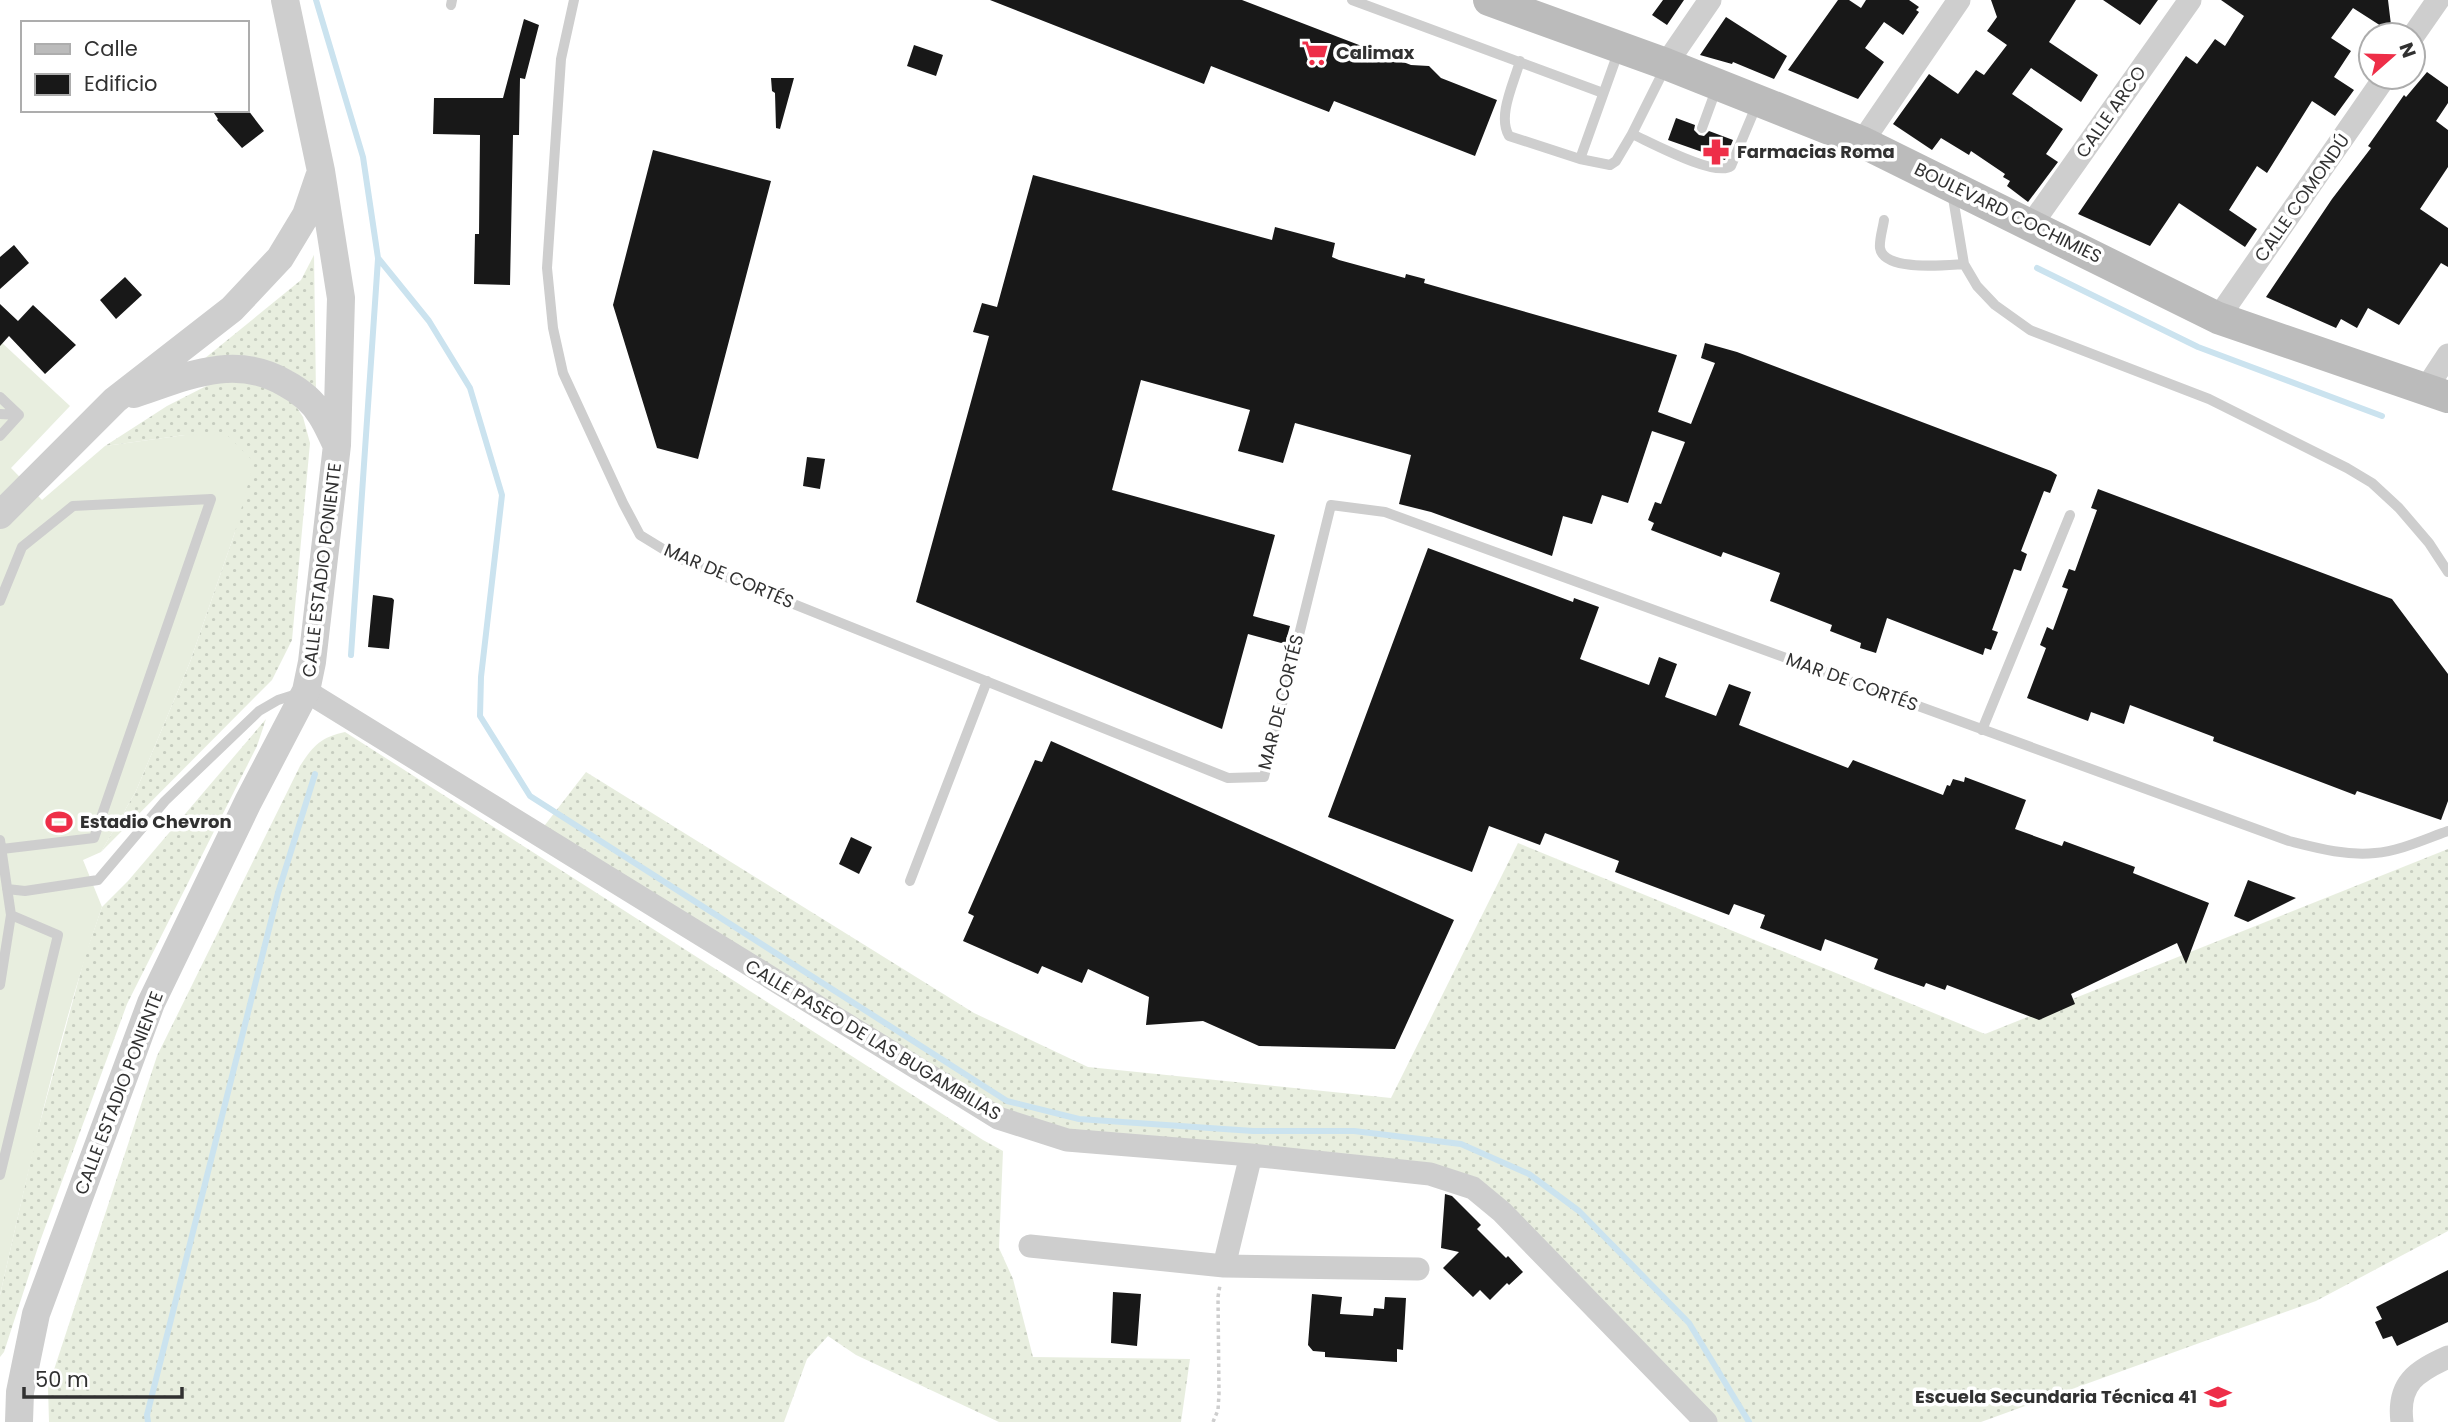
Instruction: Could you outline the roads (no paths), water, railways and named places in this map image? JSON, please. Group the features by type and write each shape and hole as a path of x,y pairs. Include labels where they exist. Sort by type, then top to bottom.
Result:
{"main road":[{"name":"BOULEVARD COCHIMIES","path":"1489,0 1666,64 1862,142 2218,318 2437,394"}],"street":[{"name":"CALLE ESTADIO PONIENTE","path":"16,1412 36,1314 150,1003 248,802 306,691 313,662 337,444 341,298 321,171 285,0"},
{"path":"1666,64 1710,0"},
{"path":"1862,142 1959,0"},
{"name":"CALLE ARCO","path":"2031,225 2190,0"},
{"path":"2423,21 2438,0"},
{"name":"CALLE COMONDÚ","path":"2218,318 2375,91"},
{"path":"0,515 115,400 232,309 280,258 306,215 321,171"},
{"path":"2437,394 2448,355"},
{"path":"115,400 200,372 243,367 268,373 302,392 320,413 337,444"},
{"name":"CALLE PASEO DE LAS BUGAMBILIAS","path":"306,691 998,1118 1067,1139 1251,1154 1430,1174 1473,1188 1502,1213 1706,1422"},
{"path":"1224,1266 1251,1154"},
{"path":"1030,1245 1224,1266 1418,1269"},
{"path":"2402,1422 2400,1409 2407,1387 2419,1370 2448,1357"}],"lane":[{"name":"MAR DE CORTÉS","path":"574,0 561,59 548,254 552,328 563,373 640,535 676,557 1228,778 1264,777 1331,505 1385,512 2288,841 2327,850 2376,853 2399,849 2448,831"},
{"path":"1352,0 1603,93"},
{"path":"1580,159 1620,47"},
{"path":"1520,61 1504,118 1504,129 1509,136 1580,159 1610,165 1616,161 1632,134 1666,64"},
{"path":"1702,128 1718,85"},
{"path":"1632,134 1694,155 1720,170 1726,170 1731,166 1758,101"},
{"path":"1951,185 1964,264 1977,286 1995,305 2030,330 2209,399 2347,468 2372,484 2399,508 2429,543 2448,572"},
{"path":"1884,220 1880,249 1886,258 1898,263 1920,266 1964,264"},
{"path":"0,397 19,415"},
{"path":"0,414 19,415"},
{"path":"0,436 19,415"},
{"path":"0,601 22,547 73,506 211,499 94,838 1,844 11,915 0,985"},
{"path":"1982,730 2070,515"},
{"path":"910,881 987,681"},
{"path":"7,889 25,891 98,880 164,801 259,711 278,700 306,691"},
{"path":"0,1175 58,935 11,915"}],"waterway":[{"path":"316,0 363,157 378,258 429,321 470,388 502,495 481,677 480,716 530,796 1007,1101 1079,1119 1253,1131 1354,1131 1461,1144 1529,1174 1579,1211 1689,1323 1749,1422"},
{"path":"351,655 378,259"},
{"path":"2037,268 2198,347 2382,416"},
{"path":"148,1422 147,1415 278,893 315,774"}],"place":[{"name":"Calimax","path":"1315,53"},
{"name":"Farmacias Roma","path":"1716,152"},
{"name":"Estadio Chevron","path":"59,822"},
{"name":"Escuela Secundaria Técnica 41","path":"2218,1397"}]}
